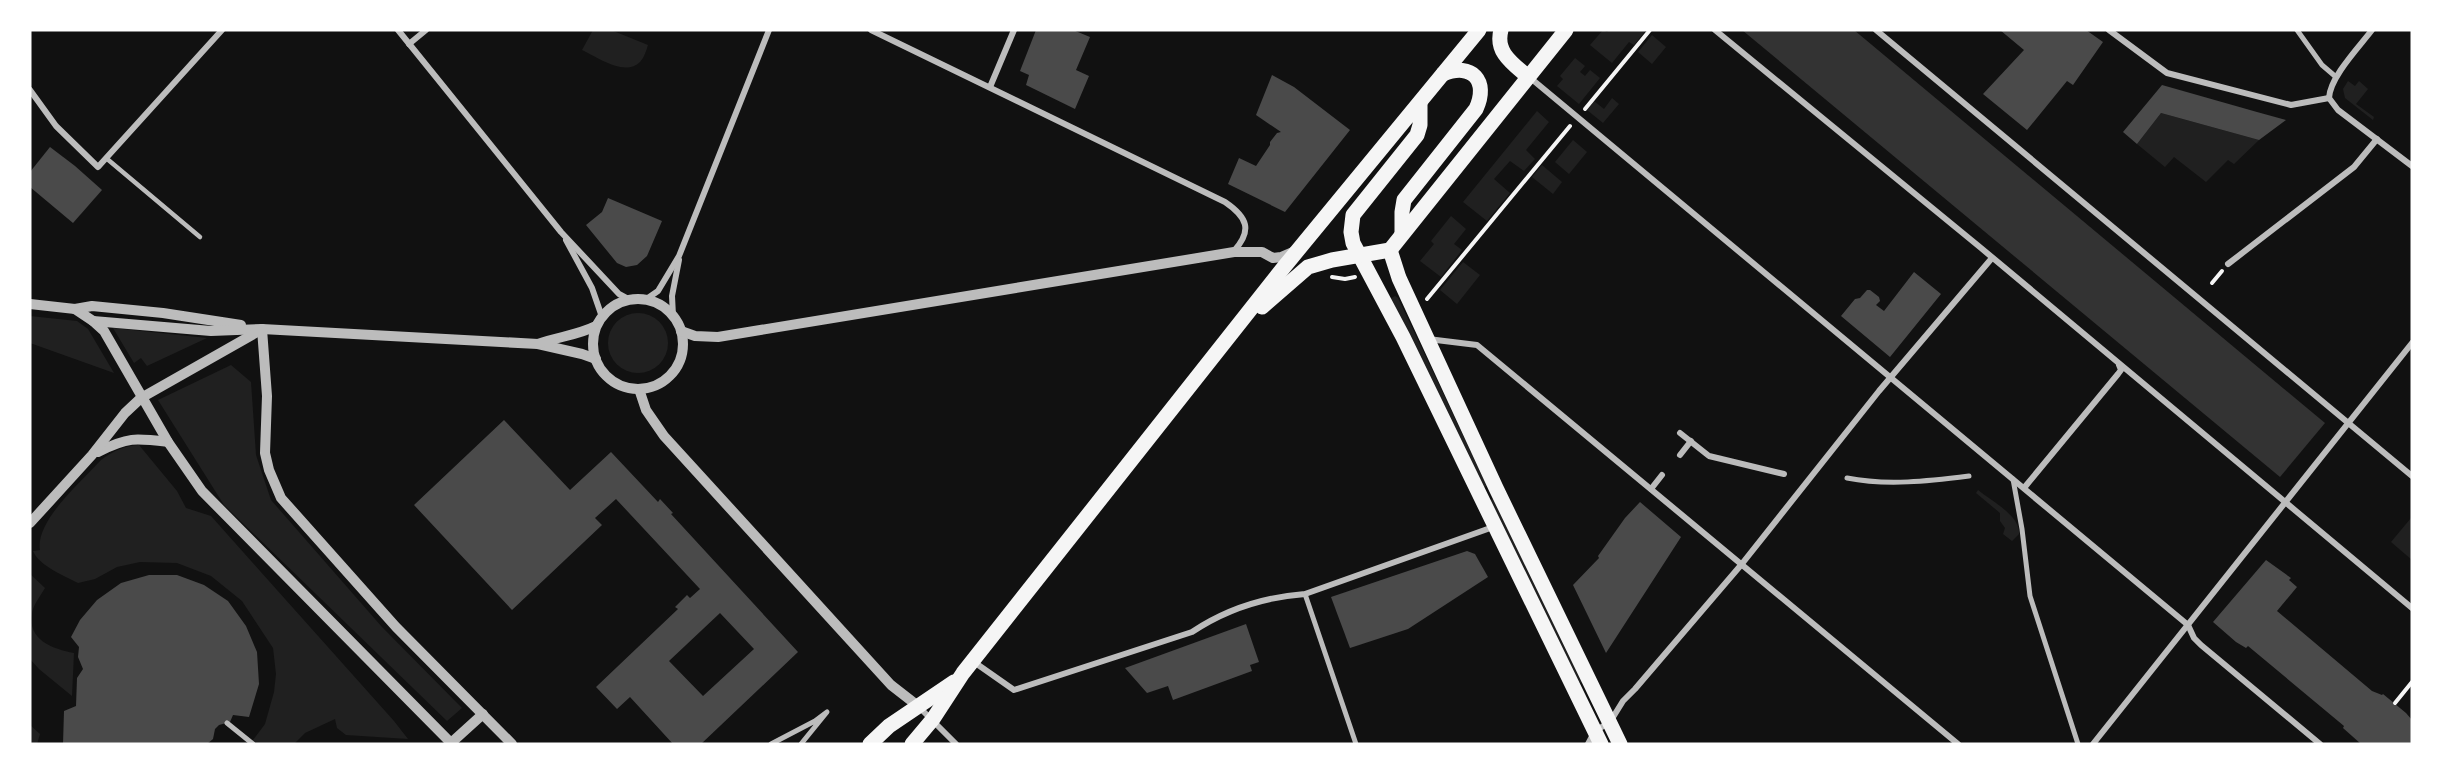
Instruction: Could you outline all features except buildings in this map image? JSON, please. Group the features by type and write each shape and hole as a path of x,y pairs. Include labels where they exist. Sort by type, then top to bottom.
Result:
{"main road":[{"path":"912,744 933,719 958,679 1298,250 1479,30"},
{"path":"1501,30 1498,40 1506,58 1527,76"},
{"path":"1241,324 1308,267 1390,250 1566,30"},
{"path":"1402,233 1404,200 1476,109 1482,96 1475,76 1464,70 1454,70 1443,74"},
{"path":"1420,103 1420,125 1417,135 1351,221 1353,243 1496,526 1594,740"},
{"path":"1390,250 1399,278 1496,488 1620,744"},
{"path":"870,744 889,726 958,679"}],"street":[{"path":"30,90 56,126 98,167 222,30"},
{"path":"398,30 561,232 619,294 630,300"},
{"path":"409,44 426,30"},
{"path":"645,300 658,291 679,256 769,30"},
{"path":"871,30 1235,209 1245,220 1246,227 1245,237 1234,252"},
{"path":"990,87 1014,30"},
{"path":"1715,30 2412,608"},
{"path":"1876,30 2412,476"},
{"path":"2109,30 2167,73 2291,105 2329,98"},
{"path":"2297,30 2322,65 2336,77"},
{"path":"2372,30 2336,77 2329,90 2329,98 2338,110 2412,166"},
{"path":"1527,76 2188,625 2194,638 2201,645 2320,744"},
{"path":"2228,264 2354,167 2377,139"},
{"path":"538,344 557,337 583,333 599,321 610,309 630,300 645,300 665,308 673,316 681,332 682,355 670,375 651,387 639,389 620,385 609,379 596,359 593,337 599,321 592,288 561,232"},
{"path":"681,332 695,336 718,337 1234,252 1262,252 1272,258 1298,250"},
{"path":"673,316 672,296 679,256"},
{"path":"1594,740 1610,722 1623,700 1741,565 1891,378 1992,258"},
{"path":"30,304 75,309 92,306 139,310 211,319 262,329"},
{"path":"75,309 104,331 141,398 202,491 452,744 483,714"},
{"path":"93,321 201,330 262,329 538,344 596,359"},
{"path":"30,523 92,455 125,413 141,398 262,329"},
{"path":"262,329 267,396 265,453 268,470 281,498 396,627 512,744"},
{"path":"1428,339 1477,345 1958,744"},
{"path":"2093,744 2412,343"},
{"path":"2024,488 2118,374 2121,370 2119,365"},
{"path":"639,389 646,410 664,436 891,685 933,719 956,744"},
{"path":"1680,433 1709,456 1784,474"},
{"path":"92,455 118,441 130,439 168,442"},
{"path":"1680,454 1691,441"},
{"path":"1651,489 1662,475"},
{"path":"1847,478 1864,481 1914,481 1969,476"},
{"path":"2013,479 2030,596 2078,744"},
{"path":"973,661 1014,690 1192,632 1213,618 1257,603 1278,596 1305,594 1496,526"},
{"path":"1305,594 1356,744"},
{"path":"771,744 815,721 827,712 801,744"},
{"path":"227,723 253,744"}],"lane":[{"path":"106,158 201,237"}],"path":[{"path":"1427,299 1650,30"},
{"path":"1345,279 1353,278"},
{"path":"2395,703 2412,682"}],"shaded area":[{"path":"593,30 611,30 648,45 643,58 634,66 619,67 582,50"},
{"path":"1603,30 1607,32 1609,30 1646,30 1634,45 1629,42 1612,63 1590,45"},
{"path":"1742,30 1854,30 2325,423 2280,477"},
{"path":"1652,35 1666,47 1652,64 1638,52"},
{"path":"1575,58 1585,66 1580,72 1585,76 1590,70 1600,78 1579,104 1557,86 1563,79 1560,76"},
{"path":"2348,81 2355,86 2359,81 2368,89 2356,104 2374,117 2373,120 2345,98 2343,89"},
{"path":"1612,98 1619,104 1603,123 1587,110 1594,101 1604,109"},
{"path":"1537,111 1549,122 1526,150 1535,159 1524,171 1510,161 1494,179 1510,193 1487,221 1463,202"},
{"path":"2161,113 2259,140 2234,164 2228,160 2206,182 2174,157 2165,167 2137,144"},
{"path":"1573,140 1587,152 1569,174 1555,162"},
{"path":"1542,165 1562,182 1553,194 1532,177"},
{"path":"1451,216 1466,229 1454,244 1462,250 1441,277 1420,261 1434,244 1431,241"},
{"path":"1463,262 1480,275 1457,304 1440,290"},
{"path":"1395,296 1398,298 1487,486 1483,488 1390,299"},
{"path":"632,313 644,313 655,318 663,326 668,343 666,355 655,368 644,373 632,373 621,368 613,360 608,349 608,337 613,326 621,318"},
{"path":"30,316 77,321 88,329 114,373 30,343"},
{"path":"113,328 207,338 147,366 141,358 134,363"},
{"path":"231,365 251,382 256,455 271,500 382,627 462,708 447,721 224,505 158,400"},
{"path":"139,445 177,491 186,508 211,516 408,739 346,735 337,728 335,719 305,733 294,744 250,744 265,724 274,692 276,674 273,648 242,601 211,576 177,563 140,562 117,567 95,579 78,583 53,570 36,556 33,551 40,550 40,539 52,514 72,490 105,457 124,448"},
{"path":"1978,490 2004,509 2015,521 2019,534 2012,541 2003,534 2005,528 2000,521 2000,513 1976,493"},
{"path":"1494,498 1583,683 1578,682 1489,501"},
{"path":"2412,519 2412,560 2391,542"},
{"path":"30,574 45,588 33,610 34,630 43,642 74,653 72,696 30,659"},
{"path":"30,725 40,734 37,744 30,744"}]}
